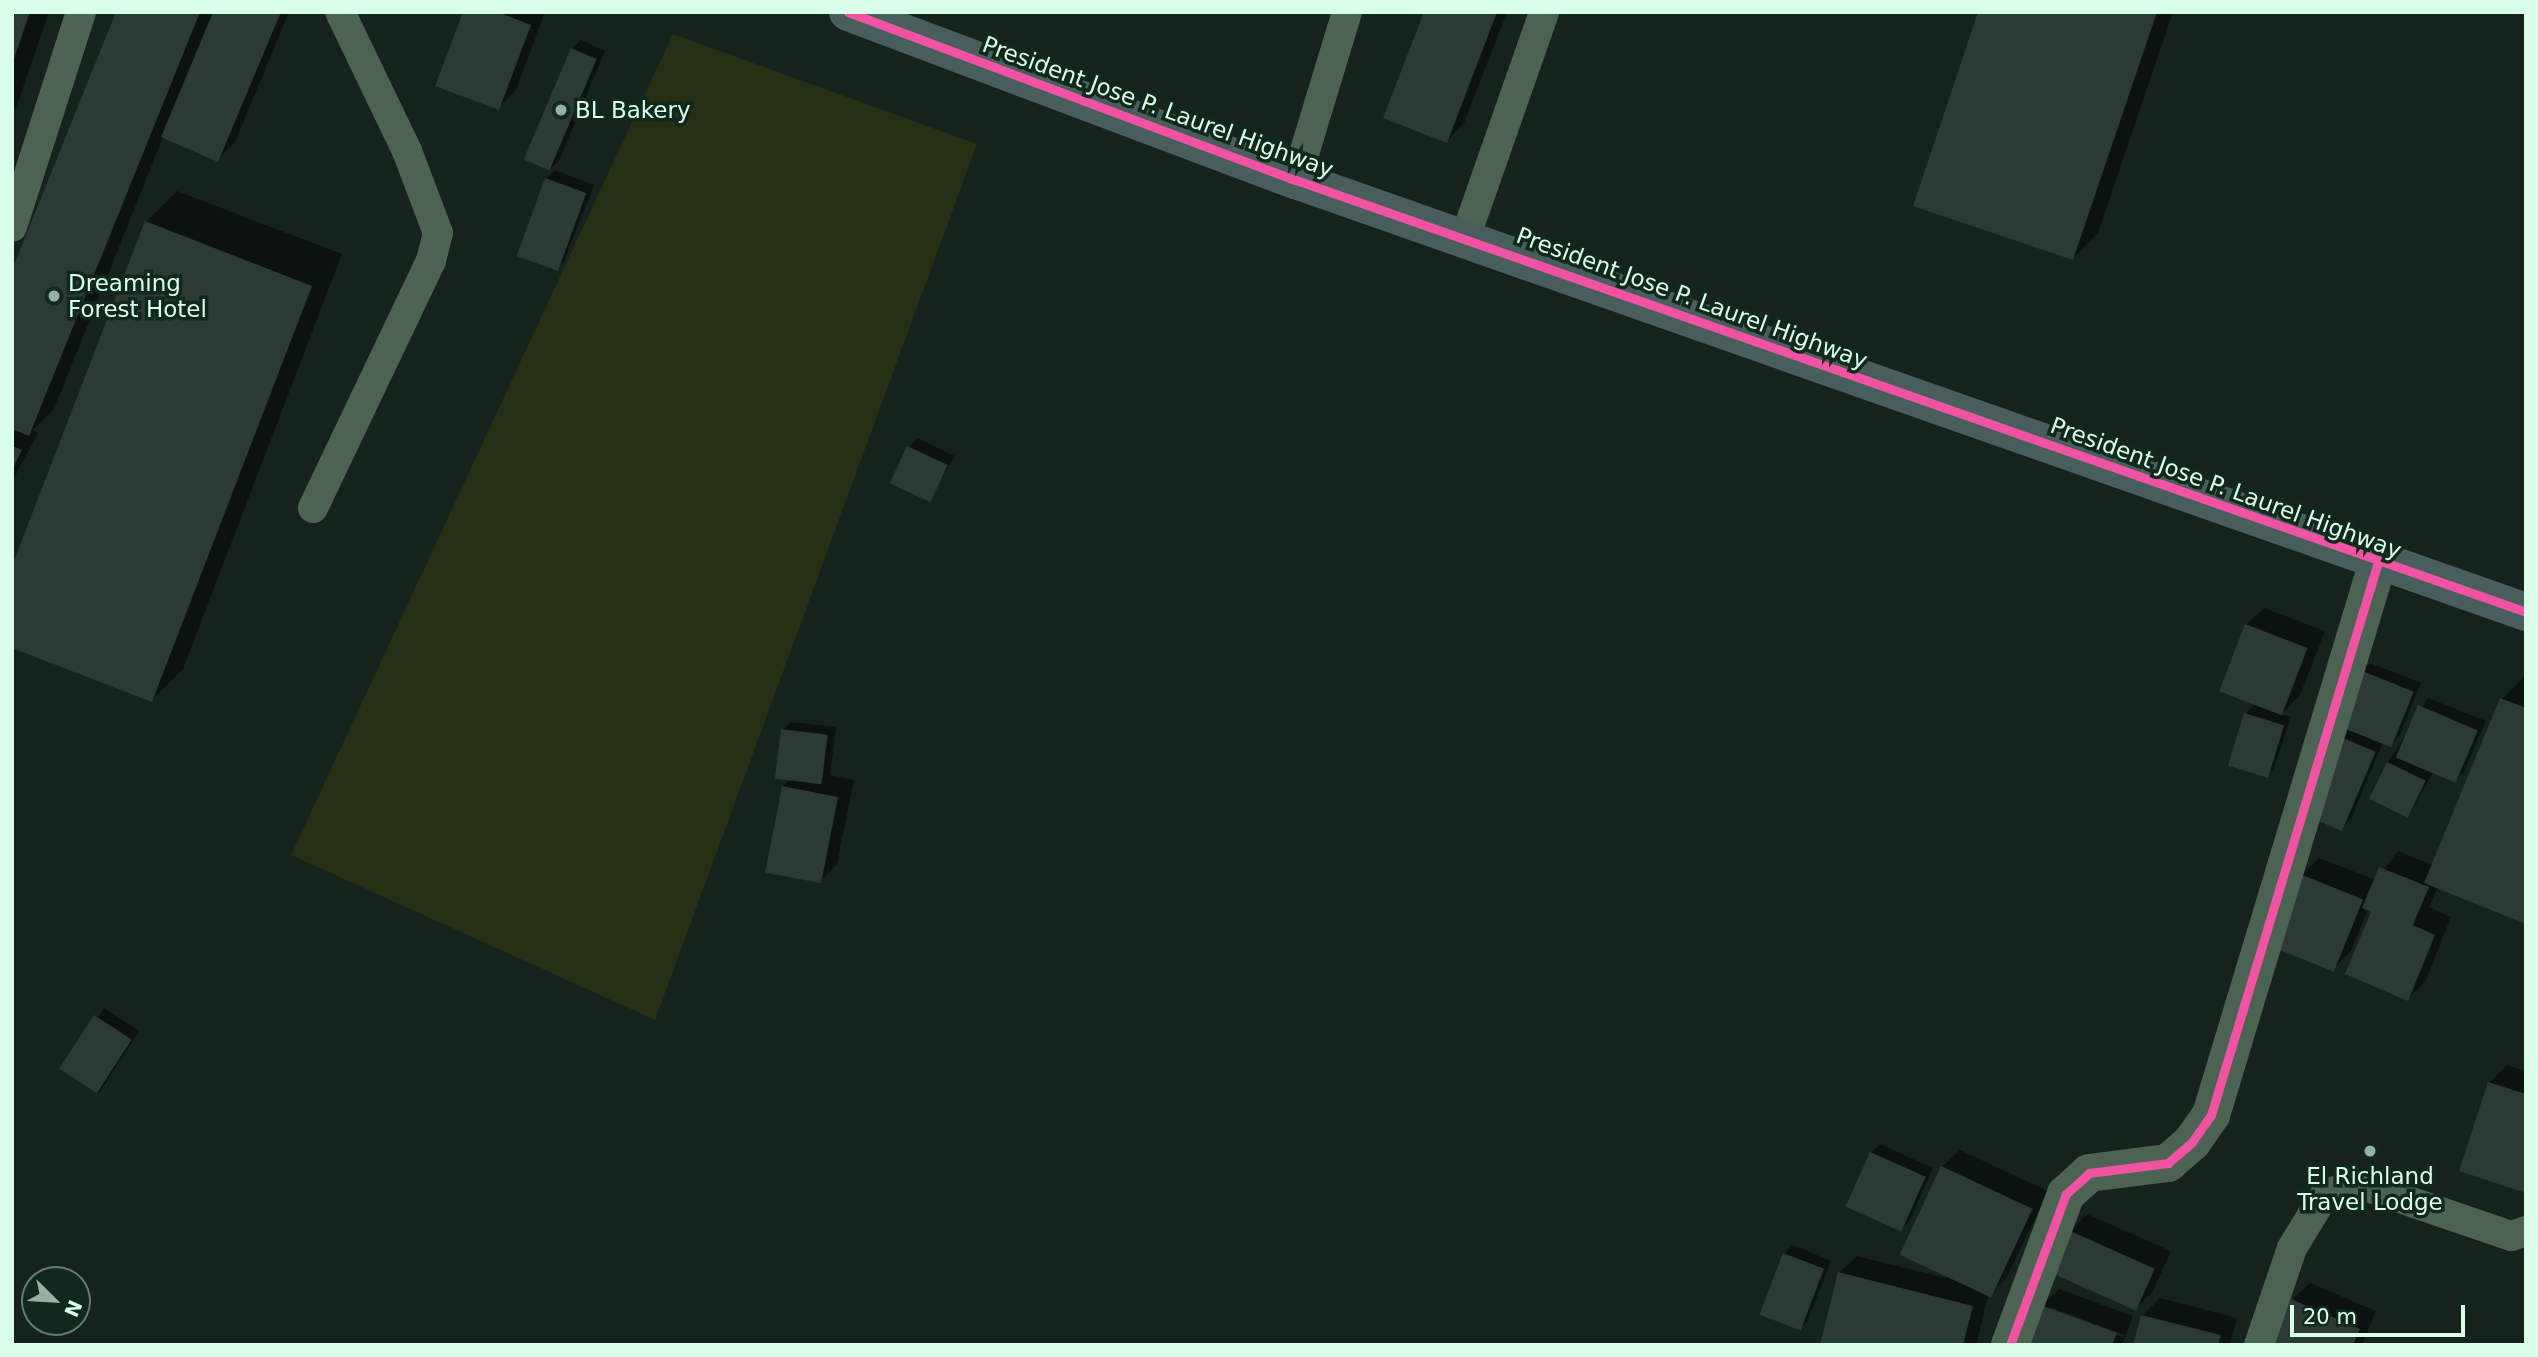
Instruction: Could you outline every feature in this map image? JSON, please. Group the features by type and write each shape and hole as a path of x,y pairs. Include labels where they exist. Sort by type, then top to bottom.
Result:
{"highway":[{"name":"President Jose P. Laurel Highway","path":"848,12 1296,180 2526,612"}],"street":[{"path":"2010,1345 2066,1194 2089,1173 2168,1163 2192,1142 2211,1115 2378,562"}],"lane":[{"path":"12,227 81,12"},
{"path":"313,508 431,261 438,233 407,151 340,12"},
{"path":"1296,180 1347,12"},
{"path":"1465,238 1544,12"},
{"path":"2259,1345 2292,1248 2325,1194 2359,1184 2511,1236 2526,1231"}],"green space":[{"path":"673,34 977,144 655,1020 291,855"}],"building":[{"path":"12,12 30,12 13,62 12,62"},
{"name":"Dreaming Forest Hotel","path":"116,12 200,12 29,436 12,429 12,270"},
{"path":"213,12 281,12 218,162 161,137"},
{"path":"463,12 498,12 531,25 499,110 435,86"},
{"path":"1424,12 1497,12 1447,143 1383,118"},
{"path":"1978,12 2157,12 2073,260 1913,206"},
{"name":"BL Bakery","path":"571,48 597,59 549,170 524,159"},
{"path":"545,178 586,193 558,271 517,256"},
{"path":"145,221 312,286 152,702 12,648 12,566"},
{"path":"12,446 22,450 12,470"},
{"path":"907,446 948,465 930,502 890,483"},
{"path":"2245,624 2308,648 2282,715 2219,691"},
{"path":"2360,670 2414,692 2391,747 2338,726"},
{"path":"2500,698 2526,708 2526,924 2424,883"},
{"path":"2418,705 2478,730 2456,783 2396,757"},
{"path":"2244,713 2284,725 2268,778 2228,766"},
{"path":"781,729 828,735 822,784 775,779"},
{"path":"2336,735 2376,752 2342,831 2302,814"},
{"path":"2387,762 2426,781 2408,818 2369,799"},
{"path":"782,786 838,797 821,883 765,872"},
{"path":"2379,867 2429,887 2413,925 2435,935 2408,1001 2345,974 2371,912 2362,908"},
{"path":"2300,874 2363,899 2334,972 2271,946"},
{"path":"94,1015 132,1040 97,1093 59,1069"},
{"path":"2488,1082 2526,1094 2526,1193 2459,1171"},
{"path":"1870,1152 1926,1177 1901,1232 1846,1207"},
{"path":"1941,1166 2033,1209 1991,1298 1900,1255"},
{"path":"2068,1230 2155,1269 2136,1311 2049,1272"},
{"path":"1783,1253 1824,1269 1800,1330 1759,1315"},
{"path":"1838,1272 1973,1306 1963,1345 1820,1345"},
{"path":"2291,1299 2360,1329 2353,1345 2272,1345"},
{"path":"2040,1305 2117,1333 2112,1345 2026,1345"},
{"path":"2141,1315 2221,1335 2218,1345 2133,1345"}],"cycle path":[{"path":"848,12 1296,180 2526,612"},
{"path":"2010,1345 2066,1194 2089,1173 2168,1163 2192,1142 2211,1115 2378,562"}],"place":[{"name":"BL Bakery","path":"561,110"},
{"name":"Dreaming Forest Hotel","path":"54,296"},
{"name":"El Richland Travel Lodge","path":"2370,1151"}]}
